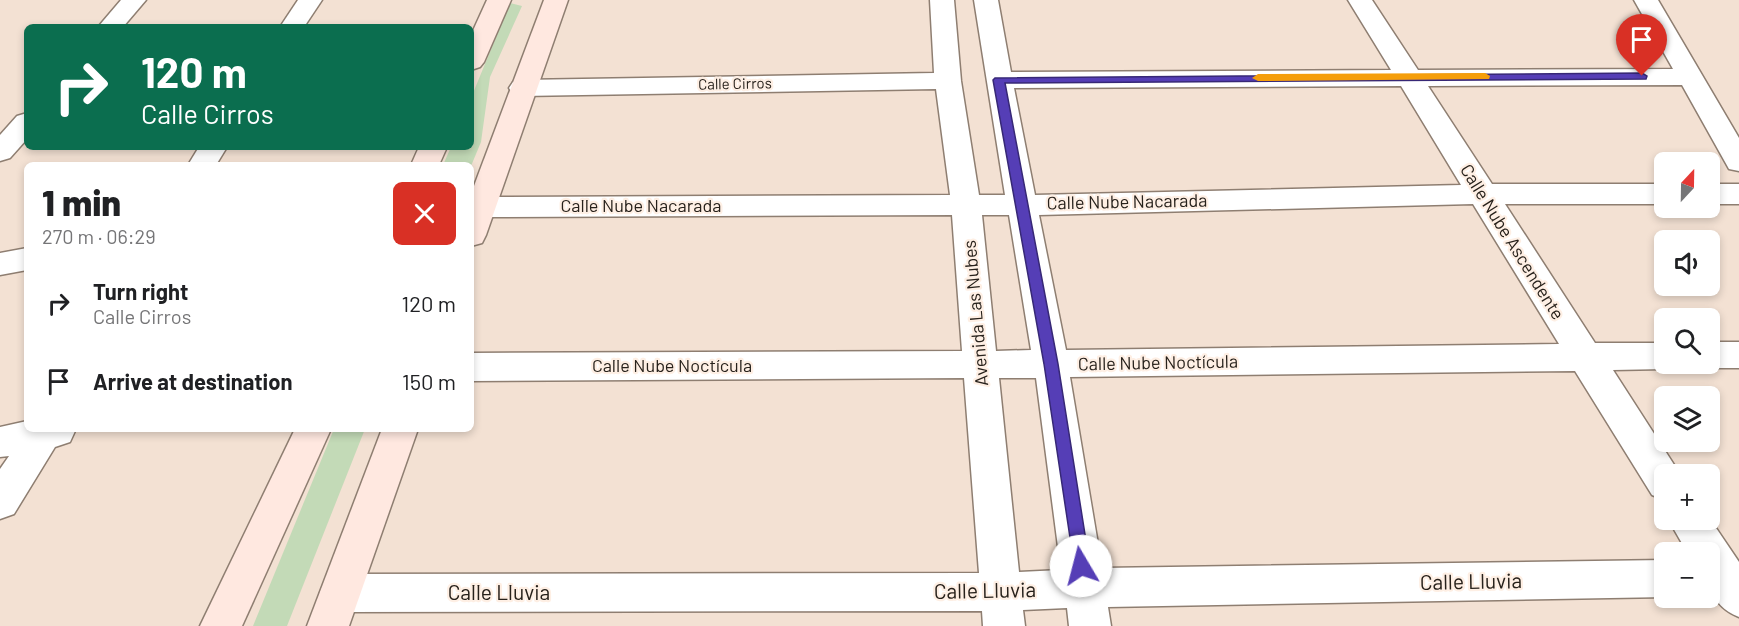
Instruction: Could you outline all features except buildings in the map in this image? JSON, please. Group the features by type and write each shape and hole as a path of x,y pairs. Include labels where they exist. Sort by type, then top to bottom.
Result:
{"main road":[{"path":"474,55 499,0"},
{"path":"474,226 522,88 556,0"},
{"path":"222,626 312,432"},
{"path":"334,609 399,432"}],"street":[{"path":"113,24 134,0"},
{"path":"294,24 310,0"},
{"name":"Avenida Las Nubes","path":"942,0 948,81 966,204 1003,609"},
{"path":"986,0 1051,364 1087,607"},
{"name":"Calle Nube Ascendente","path":"1360,0 1654,466"},
{"path":"1646,0 1739,162"},
{"path":"999,80 1407,76 1689,77"},
{"name":"Calle Cirros","path":"522,88 948,81"},
{"path":"0,152 24,125"},
{"name":"Calle Nube Nacarada","path":"481,207 1022,205 1482,194 1654,194"},
{"path":"1720,194 1739,194"},
{"path":"0,264 24,260"},
{"path":"1720,355 1739,355"},
{"name":"Calle Nube Noctícula","path":"474,367 1051,364 1654,356"},
{"path":"0,442 50,432"},
{"path":"0,502 54,432"},
{"path":"1695,530 1722,573"},
{"name":"Calle Lluvia","path":"334,609 1003,609 1087,607 1654,580"}],"green space":[{"path":"510,3 522,6 490,77 481,142 473,162 444,162 450,150 474,150 474,91"},
{"path":"333,432 364,432 287,626 253,626"}],"slow traffic":[{"path":"1258,78 1485,76"}],"route":[{"path":"1081,566 1051,364 999,80 1642,76"}]}
